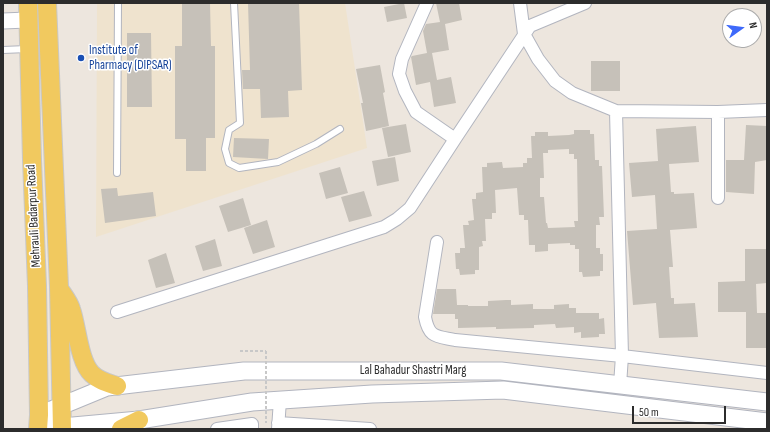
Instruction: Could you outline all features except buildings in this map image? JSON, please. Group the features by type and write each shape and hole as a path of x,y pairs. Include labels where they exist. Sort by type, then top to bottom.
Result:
{"main road":[{"name":"Mehrauli Badarpur Road","path":"46,3 59,287 62,428"},
{"name":"Mehrauli Badarpur Road","path":"27,11 38,286 38,422"},
{"path":"59,287 71,307 83,358 88,369 91,374 100,380 117,386"},
{"name":"Lal Bahadur Shastri Marg","path":"38,422 62,406 107,387 244,371 493,371 767,402"},
{"name":"Lal Bahadur Shastri Marg","path":"62,428 139,420 252,402 372,394 503,390 767,422"},
{"path":"121,429 139,420"},
{"path":"38,422 62,428"}],"street":[{"path":"427,3 402,59 399,74 405,91 416,112 456,139"},
{"path":"520,3 524,34 538,59 555,81 572,93 616,111 718,112 767,110"},
{"path":"117,312 384,227 397,219 410,208 530,26 585,3"},
{"path":"3,21 27,11"},
{"path":"616,111 622,356 620,385"},
{"path":"718,112 718,198"},
{"path":"437,242 425,317 427,328 434,335 455,340 622,356 767,373"},
{"path":"280,400 274,425 370,429"},
{"path":"217,429 252,424 252,429"}],"lane":[{"path":"117,173 118,3"},
{"path":"234,3 240,123 229,130 225,148 229,163 239,168 278,162 316,144 340,129"},
{"path":"3,50 28,49"}],"path":[{"path":"240,351 266,351 274,425"}],"shaded area":[{"path":"97,3 345,3 367,148 96,237"}],"place":[{"name":"Institute of Pharmacy (DIPSAR)","path":"81,58"}]}
